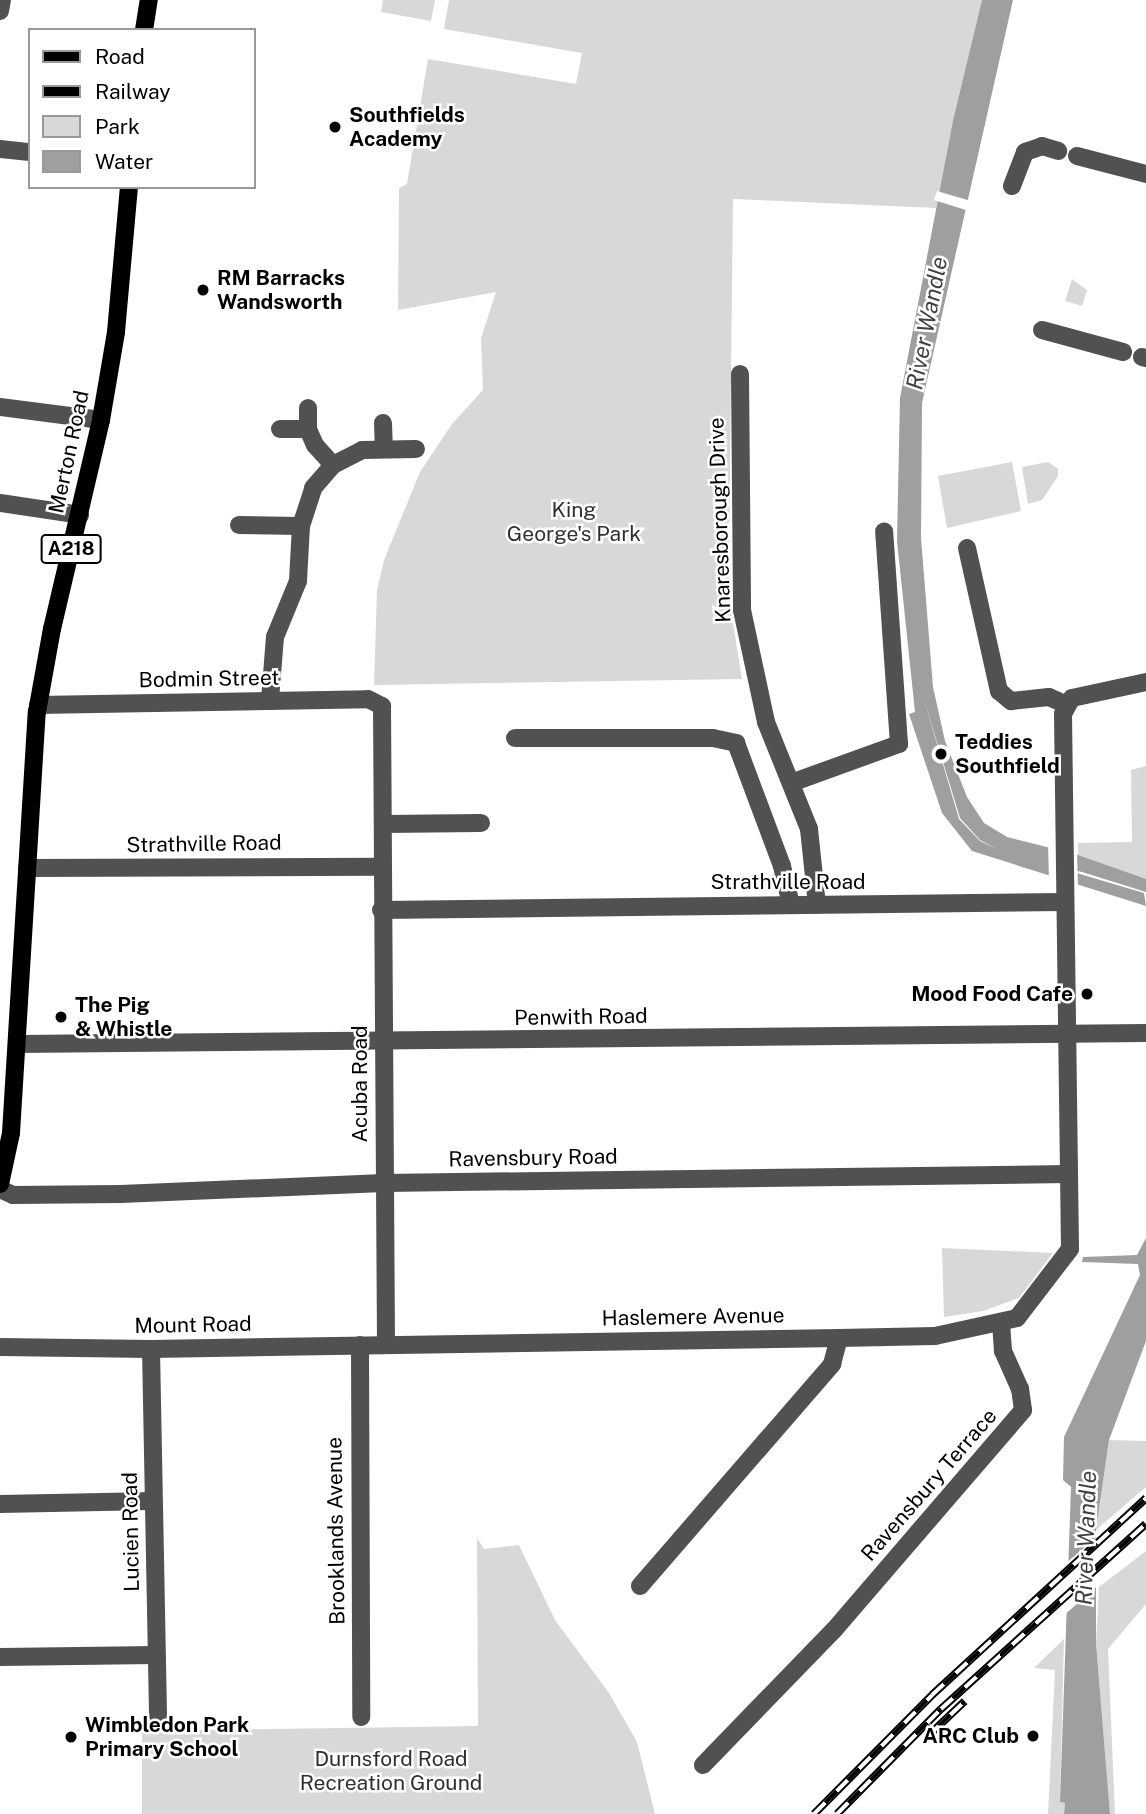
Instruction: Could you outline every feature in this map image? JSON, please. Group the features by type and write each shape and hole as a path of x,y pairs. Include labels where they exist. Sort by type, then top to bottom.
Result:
{"main road":[{"path":"144,28 149,0"},
{"name":"Merton Road","path":"0,1186 10,1146 38,705 101,419 116,332 128,189"}],"street":[{"path":"0,11 2,0"},
{"path":"1012,186 1026,152 1042,146 1058,151"},
{"path":"0,149 28,152"},
{"path":"1077,156 1146,174"},
{"path":"1042,330 1124,352"},
{"name":"Knaresborough Drive","path":"740,374 742,610 755,684 815,853 817,905"},
{"path":"0,407 101,419"},
{"path":"308,408 308,429 333,465"},
{"path":"383,423 384,447"},
{"path":"279,429 308,429"},
{"path":"270,700 275,637 298,581 302,526 313,488 333,465 362,450 384,447 416,449"},
{"path":"0,503 80,515"},
{"path":"239,525 302,526"},
{"path":"791,783 900,744 884,531"},
{"path":"967,548 999,691 1011,701 1049,697 1065,704"},
{"path":"1001,1323 1017,1318 1066,1259 1069,1249 1063,895 1065,704 1072,698 1146,682"},
{"name":"Bodmin Street","path":"38,705 368,699 380,704"},
{"name":"Acuba Road","path":"380,704 383,713 381,910 386,1345"},
{"path":"514,738 713,738 736,743 778,854 791,904"},
{"path":"383,824 481,822"},
{"name":"Strathville Road","path":"27,868 381,867"},
{"name":"Strathville Road","path":"381,910 817,905 1063,895"},
{"name":"Penwith Road","path":"17,1044 382,1043 1146,1034"},
{"name":"Ravensbury Road","path":"0,1186 13,1195 121,1194 384,1183 1068,1174"},
{"name":"Haslemere Avenue","path":"386,1345 935,1336 1001,1323"},
{"name":"Ravensbury Terrace","path":"703,1765 834,1630 1023,1410 1020,1389 1003,1351 1001,1323"},
{"path":"640,1586 832,1364 839,1338"},
{"name":"Brooklands Avenue","path":"360,1345 361,1717"},
{"name":"Mount Road","path":"0,1347 151,1349 386,1345"},
{"name":"Lucien Road","path":"151,1349 158,1716"},
{"path":"0,1504 153,1501"},
{"path":"0,1657 155,1655"}],"green space":[{"path":"383,0 435,0 431,21 381,12"},
{"name":"King George's Park","path":"449,0 982,0 936,208 733,199 729,552 730,605 742,679 374,685 377,590 384,560 420,472 452,424 483,390 481,338 496,292 398,310 399,188 407,184 428,59 576,84 582,53 444,29"},
{"path":"1072,279 1087,290 1082,306 1065,301"},
{"path":"1012,462 1021,511 947,528 938,476"},
{"path":"1048,462 1058,469 1058,476 1042,500 1028,504 1022,467"},
{"path":"1146,766 1146,880 1078,855 1078,843 1132,842 1131,770"},
{"path":"942,1248 1053,1253 1019,1298 983,1311 944,1317"},
{"path":"1109,1440 1146,1441 1146,1487 1096,1530"},
{"name":"Durnsford Road Recreation Ground","path":"477,1538 484,1549 519,1545 555,1620 609,1693 637,1742 655,1814 142,1814 142,1731 478,1726"},
{"path":"1146,1551 1146,1604 1108,1649 1115,1814 1110,1814 1096,1643 1099,1587"},
{"path":"1064,1639 1060,1802 1065,1803 1064,1814 1048,1814 1055,1670 1034,1668"}],"water":[{"name":"River Wandle","path":"982,0 1013,0 922,403 921,538 933,687 945,741 967,797 984,823 1007,837 1078,855 1146,879 1146,892 1053,866 1144,893 1146,906 972,851 942,813 909,714 915,712 897,541 900,398 953,121","holes":["923,696 960,818 980,840 997,849 980,841 959,819"]},
{"name":"River Wandle","path":"1146,1238 1146,1341 1109,1440 1096,1530 1096,1643 1110,1814 1064,1814 1065,1803 1060,1802 1071,1487 1063,1480 1064,1437 1140,1275 1138,1264 1082,1262 1083,1257 1137,1255"}],"pier":[{"path":"937,191 971,201 969,211 934,200"},
{"path":"1048,845 1077,852 1078,888 1049,881"},
{"path":"1100,1534 1103,1581 1062,1617 1064,1565"}],"railway":[{"path":"814,1814 932,1695 1146,1498"},
{"path":"837,1814 941,1709 1146,1524"},
{"path":"927,1737 965,1701"}],"place":[{"name":"Southfields Academy","path":"335,127"},
{"name":"RM Barracks Wandsworth","path":"203,290"},
{"name":"Teddies Southfield","path":"941,754"},
{"name":"Mood Food Cafe","path":"1087,994"},
{"name":"The Pig & Whistle","path":"61,1017"},
{"name":"ARC Club","path":"1033,1736"},
{"name":"Wimbledon Park Primary School","path":"71,1737"}]}
